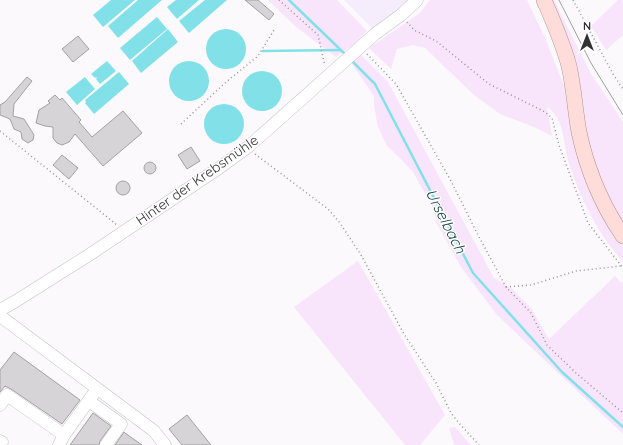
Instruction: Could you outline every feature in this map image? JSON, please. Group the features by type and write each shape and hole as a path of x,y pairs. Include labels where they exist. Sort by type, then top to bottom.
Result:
{"main road":[{"path":"544,0 559,35 569,66 580,133 587,162 597,189 612,220 623,236"}],"street":[{"name":"Hinter der Krebsmühle","path":"0,310 16,302 219,168 248,147 375,34 401,15 417,0"},
{"path":"0,316 154,431 165,445"},
{"path":"0,405 7,396 61,440 97,389"},
{"path":"89,401 121,424 106,445"}],"path":[{"path":"279,0 318,35 322,52"},
{"path":"573,0 613,74 623,89"},
{"path":"401,15 414,30 436,41 489,84 545,112 552,118 558,145 588,223 623,268"},
{"path":"181,124 225,83 258,56 274,30"},
{"path":"353,54 396,84 451,181 506,287 531,313 547,345 576,373 623,413"},
{"path":"0,131 124,231"},
{"path":"248,147 256,156 328,209 340,223 361,255 404,334 436,383 451,413 479,445"},
{"path":"506,287 531,285 576,271 621,266"}],"shaded area":[{"path":"268,0 337,0 367,31 354,44 336,57 295,26"},
{"path":"344,0 410,0 374,30"},
{"path":"430,0 527,0 545,38 565,88 570,119 610,228 623,246 623,262 600,231 586,206 567,157 560,123 553,112 547,107 552,136 500,114 474,95 425,48 413,45 397,49 391,69 369,48 420,13"},
{"path":"551,0 554,0 590,72 623,122 623,226 594,169"},
{"path":"618,0 623,0 623,35 606,50 591,26"},
{"path":"360,54 388,82 494,278 512,289 531,308 549,339 615,276 621,283 623,281 623,434 497,315 461,267 437,224 432,206 413,172 387,146 378,127 374,106 374,96 352,64"},
{"path":"358,261 445,415 420,445 405,445 294,307"},
{"path":"455,427 471,445 454,445 449,428"}],"water":[{"path":"111,0 135,0 103,27 93,15"},
{"path":"138,0 162,0 118,38 108,26"},
{"path":"176,0 199,0 177,19 167,7"},
{"path":"205,0 227,0 189,33 179,21"},
{"path":"157,17 167,29 130,60 120,48"},
{"path":"168,29 178,42 141,73 132,61"},
{"path":"230,29 237,32 243,38 246,49 245,57 237,66 230,69 222,69 215,66 207,57 206,45 209,38 218,30"},
{"path":"107,61 116,71 100,84 96,79 97,78 91,74"},
{"path":"193,61 200,64 206,70 209,81 208,89 200,98 193,101 185,101 178,98 170,89 169,77 172,70 181,62"},
{"path":"266,71 273,74 279,80 282,91 281,99 273,108 266,111 258,111 251,108 243,99 242,87 245,80 254,72"},
{"path":"119,72 129,84 94,114 85,103 85,100"},
{"path":"85,77 95,89 77,105 66,92"},
{"path":"228,104 235,107 241,113 244,124 243,132 235,141 228,144 220,144 213,141 205,132 204,120 207,113 216,105"}],"building":[{"path":"245,0 258,0 274,14 269,20"},
{"path":"78,36 89,49 73,62 62,49"},
{"path":"27,77 32,81 14,104 13,116 24,119 34,135 33,140 28,143 22,139 21,132 14,129 10,119 0,115 0,105 5,102"},
{"path":"55,95 60,100 62,98 81,120 79,122 92,137 123,111 142,133 103,166 75,134 69,142 62,145 57,143 53,138 53,127 36,123 39,110 50,103 48,101"},
{"path":"191,147 200,161 187,169 178,155"},
{"path":"62,155 78,168 69,179 53,165"},
{"path":"152,162 155,163 155,173 148,174 145,173 144,166 145,163"},
{"path":"123,181 128,183 130,188 128,193 123,195 118,193 116,188 118,183"},
{"path":"14,352 80,400 62,424 11,389 5,386 0,392 0,370"},
{"path":"93,413 111,426 100,441 99,445 70,445"},
{"path":"187,415 211,445 182,445 169,429"},
{"path":"124,432 125,433 142,445 115,445"}],"waterway":[{"name":"Urselbach","path":"289,0 346,55"},
{"path":"263,51 341,50"},
{"name":"Urselbach","path":"351,60 375,84 473,273 562,372 623,427"}],"tram line":[{"path":"559,0 591,63 623,115"}]}
